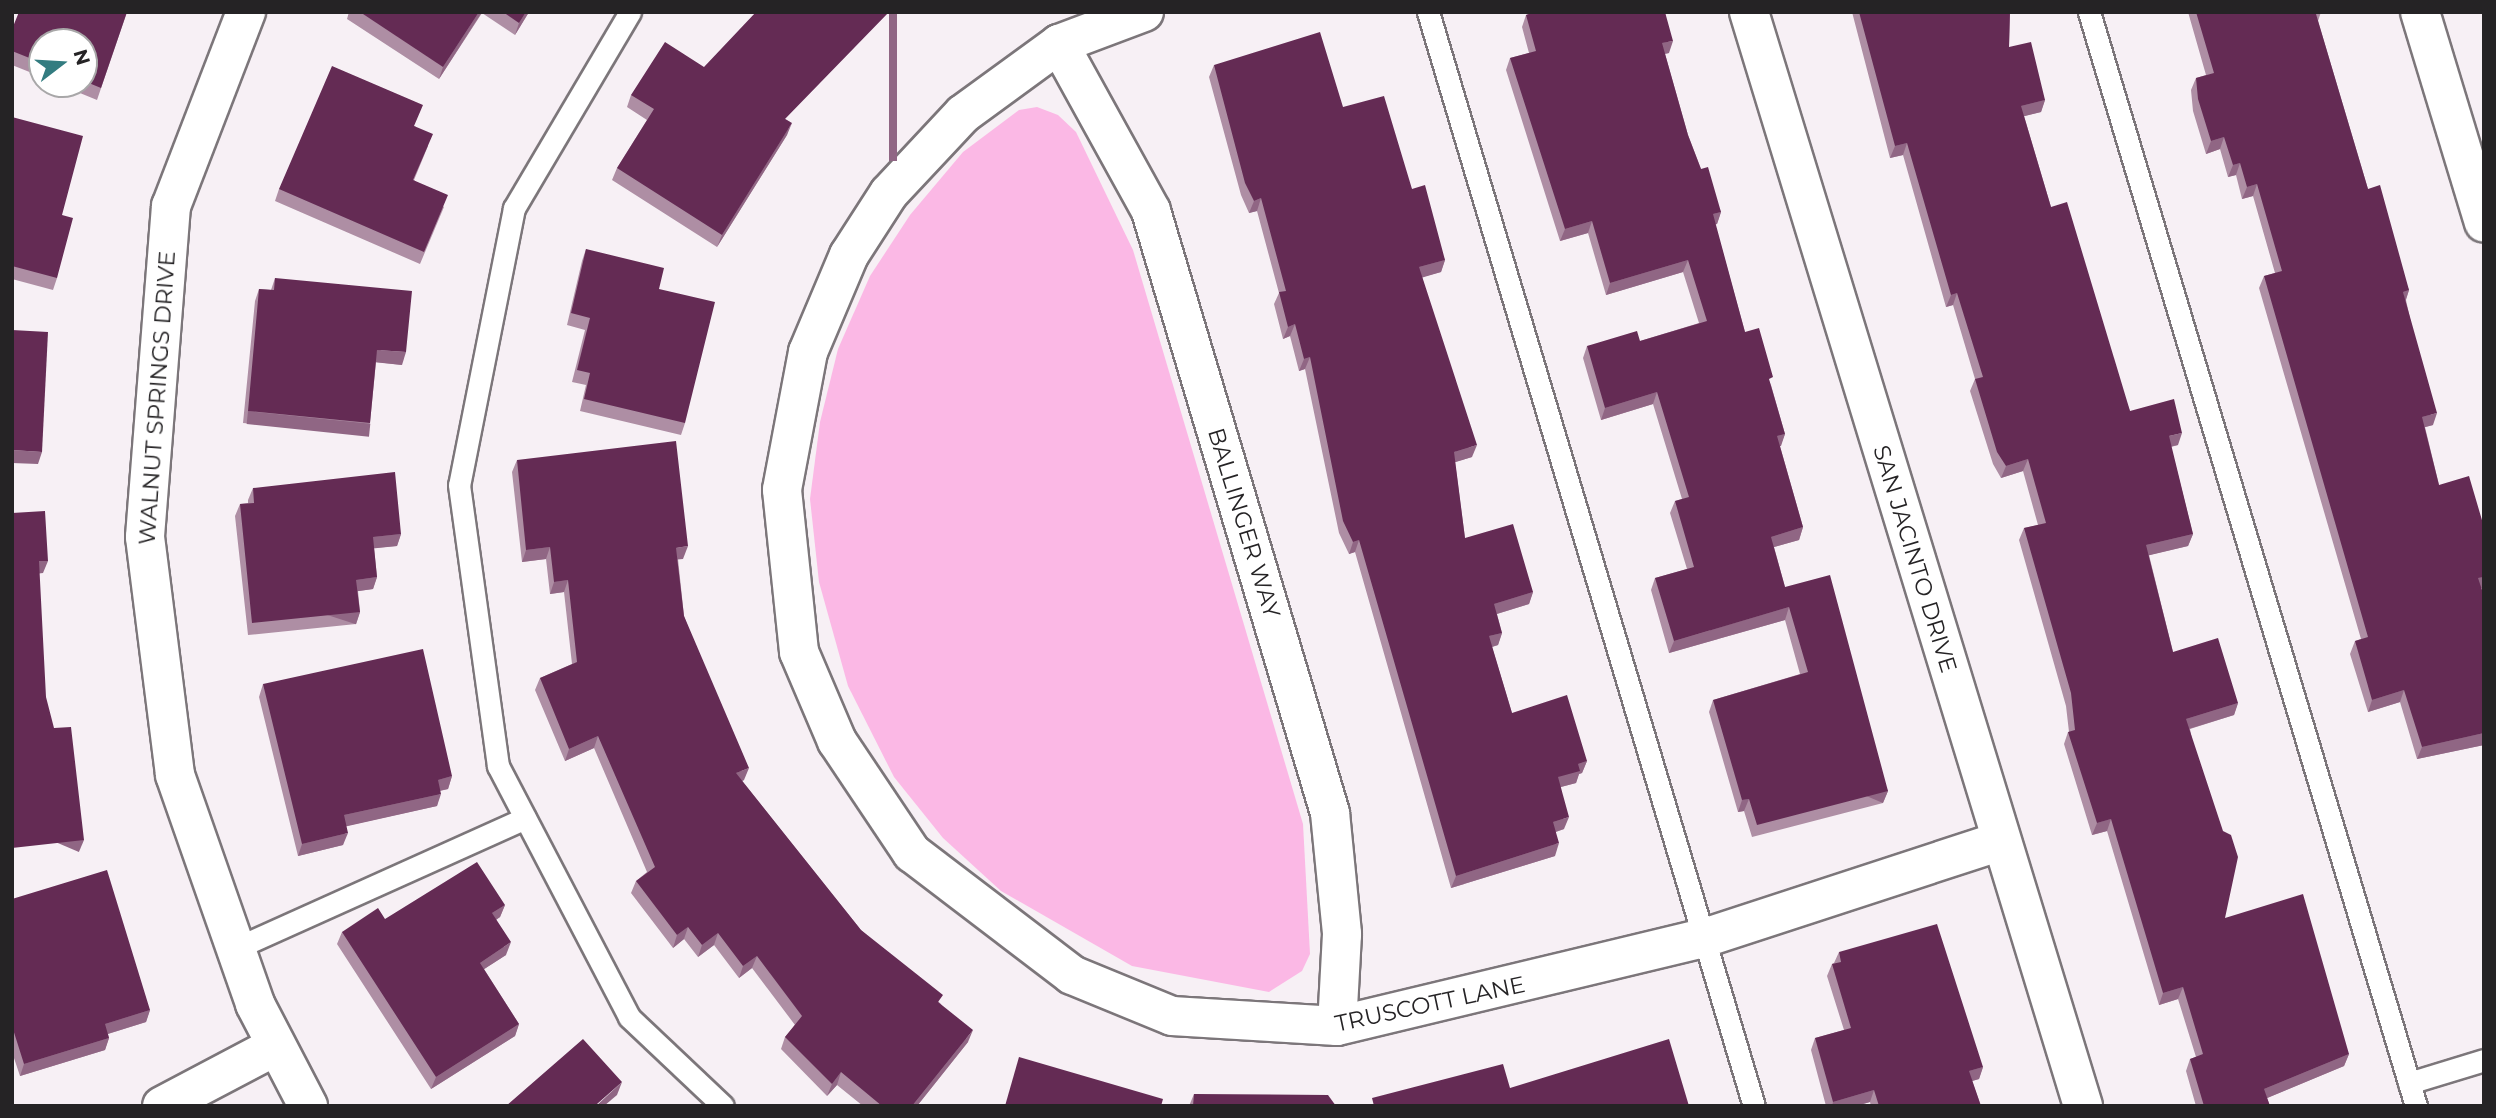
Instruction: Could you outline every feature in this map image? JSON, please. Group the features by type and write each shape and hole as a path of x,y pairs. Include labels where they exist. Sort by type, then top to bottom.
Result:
{"street":[{"name":"WALNUT SPRINGS DRIVE","path":"246,12 171,206 145,537 175,775 234,949 276,1046 308,1106"},
{"name":"TRUSCOTT LANE","path":"1144,12 1059,44 963,114 889,193 849,255 808,352 782,490 799,652 837,741 912,853 1003,928 1072,975 1172,1016 1337,1026 1704,938 2001,841"},
{"name":"SAN JACINTO DRIVE","path":"1749,12 2083,1106"},
{"path":"2420,12 2484,223"},
{"name":"BALLINGER WAY","path":"1059,44 1151,211 1330,813 1342,934 1337,1026"},
{"path":"162,1106 276,1046"}],"lane":[{"path":"630,12 514,208 458,485 498,766 629,1017 723,1106"},
{"path":"1428,12 1754,1106"},
{"path":"2088,12 2416,1106"},
{"path":"234,949 525,818"},
{"path":"2409,1083 2484,1060"}],"shaded area":[{"path":"1037,107 1058,115 1076,132 1133,250 1303,824 1310,954 1302,971 1269,992 1132,966 1001,891 943,838 894,777 848,686 819,582 810,499 820,422 838,349 870,276 910,215 963,152 1019,110"}],"building":[{"path":"19,12 127,12 101,88 98,87 98,28 28,28 28,57 12,51 12,29"},
{"path":"360,12 479,12 443,67"},
{"path":"503,12 526,12 519,23"},
{"path":"756,12 889,12 785,119 792,123 722,235 617,168 654,109 631,95 665,42 704,67"},
{"path":"1535,12 1665,12 1673,41 1662,43 1688,135 1701,169 1708,167 1721,212 1713,214 1745,332 1759,328 1773,377 1769,379 1785,434 1777,436 1803,527 1771,537 1785,587 1830,575 1888,791 1757,825 1749,799 1742,800 1713,700 1808,672 1789,607 1674,641 1655,578 1694,567 1675,501 1689,497 1657,392 1605,408 1587,346 1637,331 1640,341 1707,321 1688,260 1610,283 1592,221 1565,229 1510,58 1536,51 1526,15"},
{"path":"1859,12 2010,12 2009,47 2031,42 2045,100 2021,106 2051,207 2067,202 2130,411 2174,399 2182,433 2169,436 2193,534 2146,545 2173,652 2218,638 2238,703 2186,719 2223,831 2231,835 2238,857 2225,918 2303,894 2349,1054 2264,1089 2270,1106 2204,1106 2190,1059 2203,1054 2183,987 2163,993 2111,819 2097,823 2068,732 2075,730 2071,693 2024,528 2046,523 2028,459 2006,466 1997,452 1975,379 1983,377 1957,293 1951,295 1907,143 1895,146"},
{"path":"2196,12 2321,12 2316,14 2368,189 2380,185 2409,290 2403,292 2437,413 2422,417 2439,485 2469,476 2484,527 2484,577 2478,578 2484,596 2484,733 2422,747 2404,690 2372,700 2355,641 2368,637 2264,276 2282,271 2257,184 2247,187 2240,163 2233,165 2224,137 2211,141 2198,99 2196,78 2214,73"},
{"path":"1320,32 1343,107 1384,96 1412,189 1425,185 1445,260 1419,267 1477,445 1454,452 1465,538 1513,524 1533,592 1494,604 1502,633 1489,636 1512,713 1567,695 1587,761 1578,764 1580,771 1558,777 1569,817 1553,822 1559,843 1456,876 1359,540 1353,542 1343,521 1310,357 1304,359 1295,324 1288,327 1279,292 1286,291 1261,198 1254,201 1245,183 1214,65"},
{"path":"332,66 423,105 414,126 433,134 413,180 448,195 424,252 279,189"},
{"path":"12,117 83,136 62,215 73,218 57,278 12,266"},
{"path":"586,249 664,268 659,289 715,302 685,423 584,399 590,373 577,370 590,318 571,313"},
{"path":"275,278 412,291 406,352 377,350 370,423 248,411 259,289 274,290"},
{"path":"12,330 48,332 42,452 12,450"},
{"path":"676,441 688,546 676,548 684,616 749,768 736,773 861,930 943,995 938,1002 973,1030 912,1106 882,1106 841,1072 832,1084 785,1037 802,1016 757,956 743,966 718,933 702,945 688,927 677,935 636,881 655,867 598,736 569,749 540,678 577,662 568,580 554,582 550,547 526,550 517,460"},
{"path":"395,472 401,534 373,537 377,577 356,580 360,612 252,623 240,504 254,503 253,488"},
{"path":"45,511 48,561 39,561 46,697 54,728 71,727 84,840 12,848 12,513"},
{"path":"423,649 452,776 438,780 441,794 344,815 348,833 302,844 263,684"},
{"path":"477,862 505,905 492,913 511,942 480,963 519,1024 436,1077 342,932 378,908 385,919"},
{"path":"107,870 150,1010 105,1024 109,1038 24,1064 12,1026 12,899"},
{"path":"1937,924 1983,1067 1969,1071 1981,1106 1879,1106 1874,1090 1833,1102 1815,1038 1851,1028 1832,964 1841,962 1839,952"},
{"path":"583,1039 622,1082 597,1104 598,1106 506,1106"},
{"path":"1669,1039 1689,1106 1374,1106 1372,1098 1503,1064 1510,1088"},
{"path":"1019,1057 1163,1099 1161,1106 1005,1106"},
{"path":"1194,1094 1328,1095 1336,1106 1193,1106"}]}
